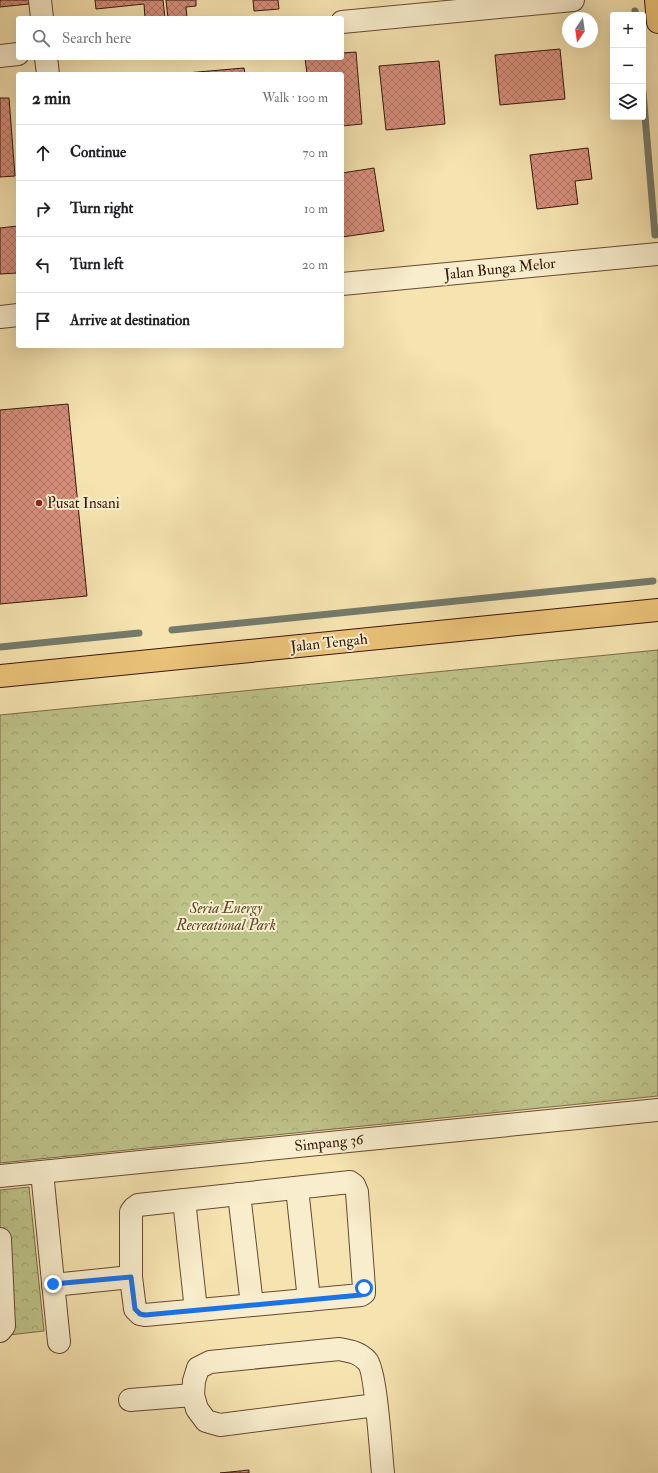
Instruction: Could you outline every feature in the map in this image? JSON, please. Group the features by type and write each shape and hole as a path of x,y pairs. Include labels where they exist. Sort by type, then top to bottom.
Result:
{"main road":[{"path":"656,0 658,22"},
{"name":"Jalan Tengah","path":"0,676 658,610"}],"street":[{"path":"40,0 42,16"},
{"path":"344,22 573,0"},
{"path":"0,56 16,54"},
{"path":"46,60 48,72"},
{"name":"Jalan Bunga Melor","path":"344,284 658,254"},
{"path":"0,317 16,315"},
{"name":"Simpang 36","path":"0,1176 658,1110"},
{"path":"42,1172 59,1342"},
{"path":"350,1182 354,1185 357,1192 364,1293 361,1295 309,1300 145,1315 140,1314 135,1309 131,1277 131,1212 134,1208 138,1205 239,1194 350,1182"},
{"path":"297,1188 309,1300"},
{"path":"239,1194 252,1305"},
{"path":"184,1200 196,1310"},
{"path":"0,1239 4,1326 0,1331"},
{"path":"53,1284 131,1277"},
{"path":"376,1405 220,1425 206,1421 196,1409 193,1395 194,1380 198,1368 210,1362 339,1349 354,1352 368,1361 373,1378 376,1405 383,1473"},
{"path":"130,1400 193,1395"}],"green space":[{"name":"Seria Energy Recreational Park","path":"658,650 658,1096 0,1163 0,715"},
{"path":"29,1187 44,1331 0,1336 0,1190"}],"building":[{"path":"0,0 29,0 29,4 0,7"},
{"path":"95,0 163,0 165,16 145,16 144,4 96,9"},
{"path":"166,0 196,0 196,6 186,7 187,16 168,16"},
{"path":"253,0 278,0 279,9 254,11"},
{"path":"560,49 565,99 500,105 495,55"},
{"path":"356,52 362,124 344,126 344,72 307,72 305,60 344,60 344,53"},
{"path":"439,61 445,124 386,130 379,66"},
{"path":"244,68 245,72 198,72"},
{"path":"0,98 9,98 15,176 0,177"},
{"path":"588,148 592,179 575,181 578,204 537,209 530,155"},
{"path":"374,168 384,231 344,237 344,173"},
{"path":"16,226 16,273 0,274 0,228"},
{"name":"Pusat Insani","path":"68,404 87,596 0,604 0,410"},
{"path":"249,1470 249,1473 220,1473"}],"waterway":[{"path":"645,120 655,235"},
{"path":"172,630 653,581"},
{"path":"0,647 139,633"}],"place":[{"name":"Pusat Insani","path":"39,503"}],"route":[{"path":"53,1284 131,1277 135,1309 140,1314 145,1315 361,1295 364,1293 364,1288"}]}
